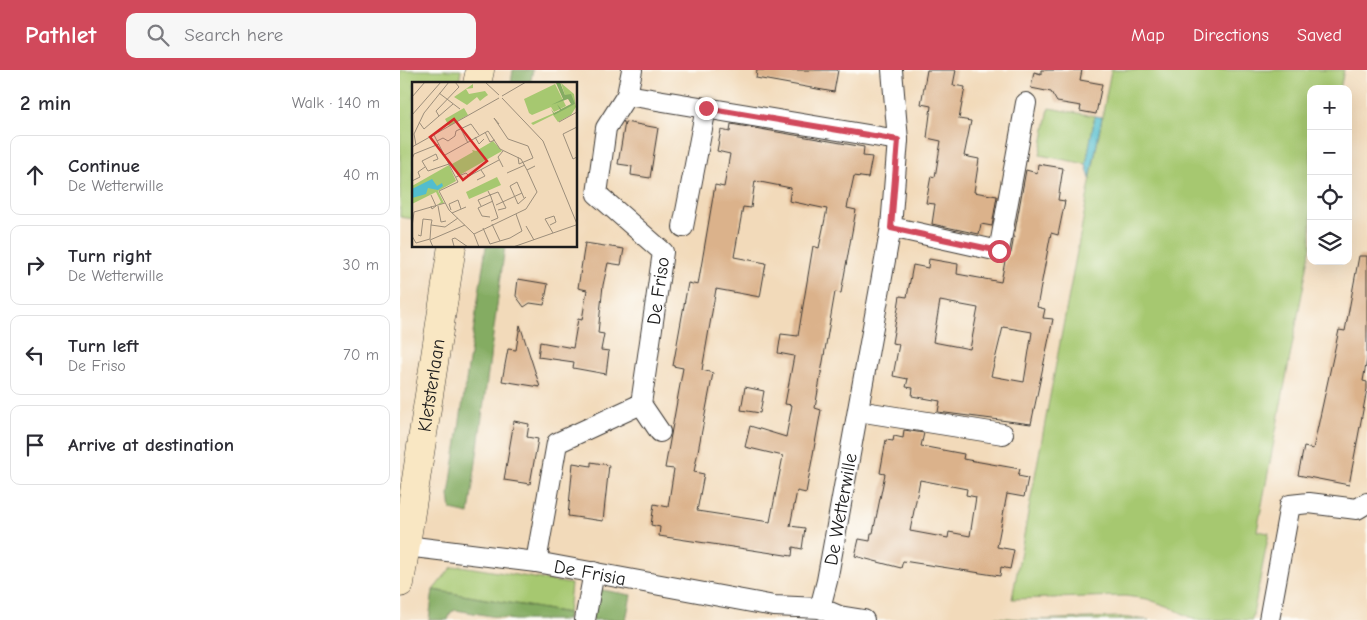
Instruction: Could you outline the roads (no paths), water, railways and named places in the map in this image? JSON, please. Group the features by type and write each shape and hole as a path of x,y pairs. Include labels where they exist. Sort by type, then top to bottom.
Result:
{"main road":[{"name":"Kletsterlaan","path":"400,583 452,248"}],"street":[{"name":"De Friso","path":"632,70 628,95 606,128 597,194 663,252 641,404"},
{"name":"De Wetterwille","path":"820,608 827,581 891,228 898,140 892,70"},
{"path":"628,95 898,140"},
{"path":"891,228 999,251 1026,102"},
{"path":"683,227 706,108"},
{"path":"536,562 557,443 641,404 660,432"},
{"path":"858,411 1004,434"},
{"path":"1269,620 1290,505 1309,503 1357,509 1367,503"},
{"name":"De Frisia","path":"406,546 536,562 594,572 773,613 820,608 839,616 864,620"},
{"path":"584,620 594,572"}],"water":[{"path":"1095,116 1102,117 1090,179 1086,164"}]}
